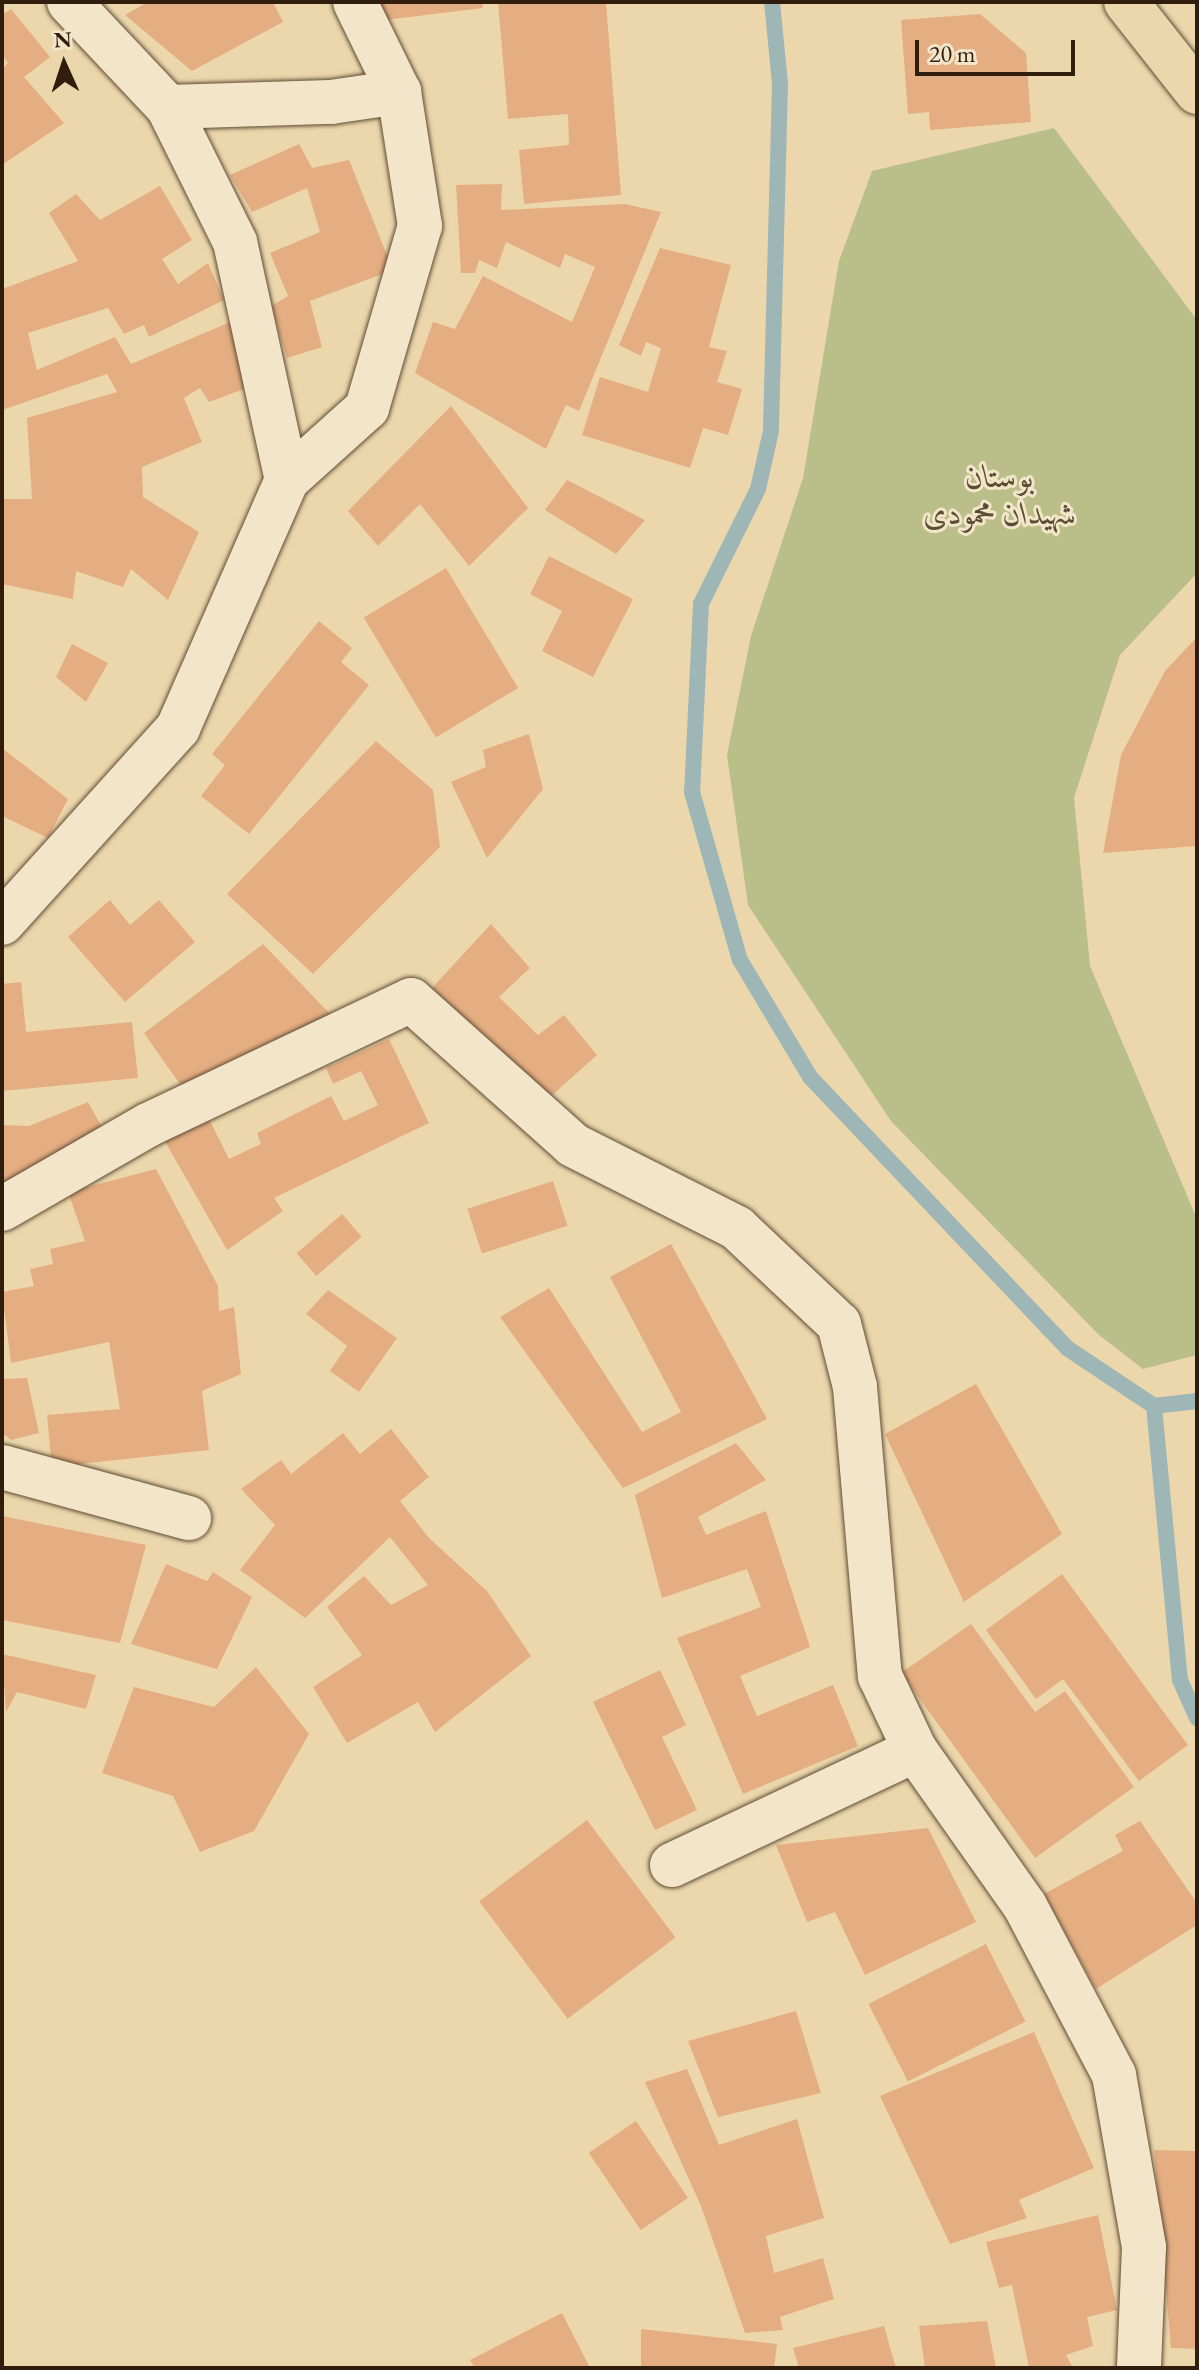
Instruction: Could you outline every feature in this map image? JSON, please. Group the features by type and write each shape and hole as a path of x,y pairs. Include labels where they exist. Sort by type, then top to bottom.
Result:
{"main road":[{"path":"1126,2 1197,92"}],"street":[{"path":"69,2 168,107 235,242 287,480"},
{"path":"2,923 178,728 287,480 367,408 420,226 399,92 355,2"},
{"path":"168,107 331,102 399,92"},
{"path":"2,1209 148,1125 411,1000 573,1145 737,1228 839,1324 855,1387 880,1676 915,1750 1025,1906 1114,2075 1144,2247 1139,2368"},
{"path":"2,1467 189,1518"},
{"path":"672,1865 915,1750"}],"green space":[{"name":"بوستان شهیدان محمودی","path":"1054,128 1197,320 1197,573 1120,655 1074,798 1090,966 1197,1219 1197,1355 1143,1369 1099,1335 891,1121 748,905 727,755 751,636 803,478 839,261 872,171"}],"building":[{"path":"148,2 273,2 283,22 192,71 125,15"},
{"path":"372,2 482,2 483,8 377,21"},
{"path":"498,2 606,2 621,195 524,204 519,150 569,145 568,114 508,119"},
{"path":"11,9 50,57 24,77 64,123 2,165 2,69 8,63 2,55 2,15"},
{"path":"980,14 1026,53 1031,122 930,130 929,112 908,114 901,20"},
{"path":"299,144 312,168 349,160 393,270 310,301 322,347 287,358 271,306 288,296 270,253 320,232 307,188 252,212 230,175"},
{"path":"502,184 501,210 625,204 661,212 579,411 566,405 546,449 415,373 433,322 455,329 483,276 572,322 595,267 565,254 560,268 506,242 497,268 479,260 475,273 461,273 456,185"},
{"path":"160,186 192,240 162,259 178,284 208,263 224,300 149,337 144,325 124,334 108,308 28,333 37,370 115,337 131,364 235,320 252,386 209,402 200,388 184,398 202,442 142,467 143,497 199,532 168,600 131,569 123,587 76,571 73,599 2,584 2,499 32,499 27,418 117,392 107,374 2,410 2,289 78,261 49,213 76,194 100,220"},
{"path":"660,248 731,265 709,347 727,351 717,382 742,389 728,435 703,428 690,468 582,435 600,377 648,392 661,348 646,342 641,356 619,345"},
{"path":"451,406 528,508 469,566 420,504 378,546 348,511"},
{"path":"567,480 645,520 616,554 545,510"},
{"path":"549,556 633,599 593,677 542,651 562,611 530,594"},
{"path":"446,568 518,688 436,737 364,617"},
{"path":"319,621 352,648 341,662 369,685 249,834 201,796 225,765 212,754"},
{"path":"1197,637 1197,846 1103,853 1121,755 1165,671"},
{"path":"72,644 108,663 86,702 56,677"},
{"path":"529,734 543,789 487,858 451,782 486,767 483,750"},
{"path":"376,741 433,790 440,847 313,974 227,894"},
{"path":"2,748 68,799 48,838 2,816"},
{"path":"110,900 130,925 159,900 195,942 125,1002 68,937"},
{"path":"491,924 530,968 499,997 538,1035 564,1015 597,1055 551,1096 432,988"},
{"path":"263,944 331,1015 186,1093 144,1033"},
{"path":"21,982 26,1032 132,1022 138,1078 2,1091 2,984"},
{"path":"389,1039 429,1123 274,1198 283,1211 227,1250 163,1138 206,1113 229,1159 261,1144 257,1133 331,1096 344,1121 378,1105 361,1071 333,1084 326,1068"},
{"path":"88,1102 104,1131 2,1190 2,1125 29,1126"},
{"path":"156,1169 218,1286 219,1311 234,1307 241,1374 202,1391 209,1450 52,1467 47,1415 120,1409 109,1342 11,1363 2,1292 34,1286 30,1269 53,1264 50,1249 85,1241 68,1192"},
{"path":"553,1181 568,1226 482,1254 467,1209"},
{"path":"342,1214 362,1237 316,1276 297,1253"},
{"path":"671,1244 767,1419 623,1488 500,1317 549,1288 642,1432 681,1412 610,1277"},
{"path":"328,1290 397,1338 359,1392 330,1371 347,1346 306,1314"},
{"path":"27,1378 39,1433 11,1440 2,1433 2,1379"},
{"path":"976,1384 1062,1534 964,1602 885,1434"},
{"path":"391,1429 429,1477 400,1501 429,1538 487,1591 531,1656 435,1732 418,1702 347,1743 313,1687 362,1655 327,1607 364,1576 391,1605 428,1585 390,1537 305,1618 240,1570 275,1525 241,1489 281,1460 291,1474 343,1433 360,1454"},
{"path":"736,1443 766,1480 698,1517 706,1535 766,1511 810,1647 740,1676 757,1716 833,1685 858,1746 743,1794 677,1638 761,1607 747,1569 662,1598 635,1495"},
{"path":"2,1516 146,1545 120,1643 2,1620"},
{"path":"166,1564 207,1581 213,1572 252,1597 217,1669 131,1644"},
{"path":"1062,1574 1188,1745 1139,1781 1063,1679 1036,1699 986,1630"},
{"path":"971,1624 1035,1712 1065,1691 1134,1787 1035,1858 901,1673"},
{"path":"2,1654 96,1675 86,1709 17,1692 6,1712"},
{"path":"256,1667 309,1734 254,1831 200,1852 173,1796 102,1773 134,1687 214,1707"},
{"path":"660,1670 686,1725 662,1737 697,1810 655,1830 593,1702"},
{"path":"587,1820 675,1937 568,2019 479,1901"},
{"path":"1140,1821 1197,1903 1197,1925 1096,1989 1044,1894 1123,1851 1115,1835"},
{"path":"928,1828 976,1922 865,1975 835,1912 807,1922 776,1845"},
{"path":"986,1944 1025,2022 908,2081 868,2004"},
{"path":"796,2011 821,2093 718,2117 688,2041"},
{"path":"1034,2032 1094,2168 1019,2200 1027,2218 950,2244 880,2096"},
{"path":"687,2069 719,2145 797,2119 824,2218 766,2236 774,2273 823,2258 834,2299 780,2317 783,2330 745,2333 701,2206 645,2082"},
{"path":"636,2121 688,2198 641,2230 589,2153"},
{"path":"1154,2150 1197,2151 1197,2349 1171,2348"},
{"path":"1098,2215 1117,2310 1087,2317 1093,2346 1066,2355 1073,2368 1029,2368 1012,2285 999,2288 986,2242"},
{"path":"562,2313 590,2368 475,2368 470,2360"},
{"path":"987,2321 996,2368 925,2368 919,2326"},
{"path":"884,2326 896,2368 799,2368 793,2348"},
{"path":"641,2329 777,2344 774,2368 641,2368"}],"waterway":[{"path":"772,2 780,84 771,431 758,489 701,604 692,792 740,960 810,1077 1067,1348 1154,1406 1197,1401"},
{"path":"1154,1406 1180,1680 1197,1718"}]}
